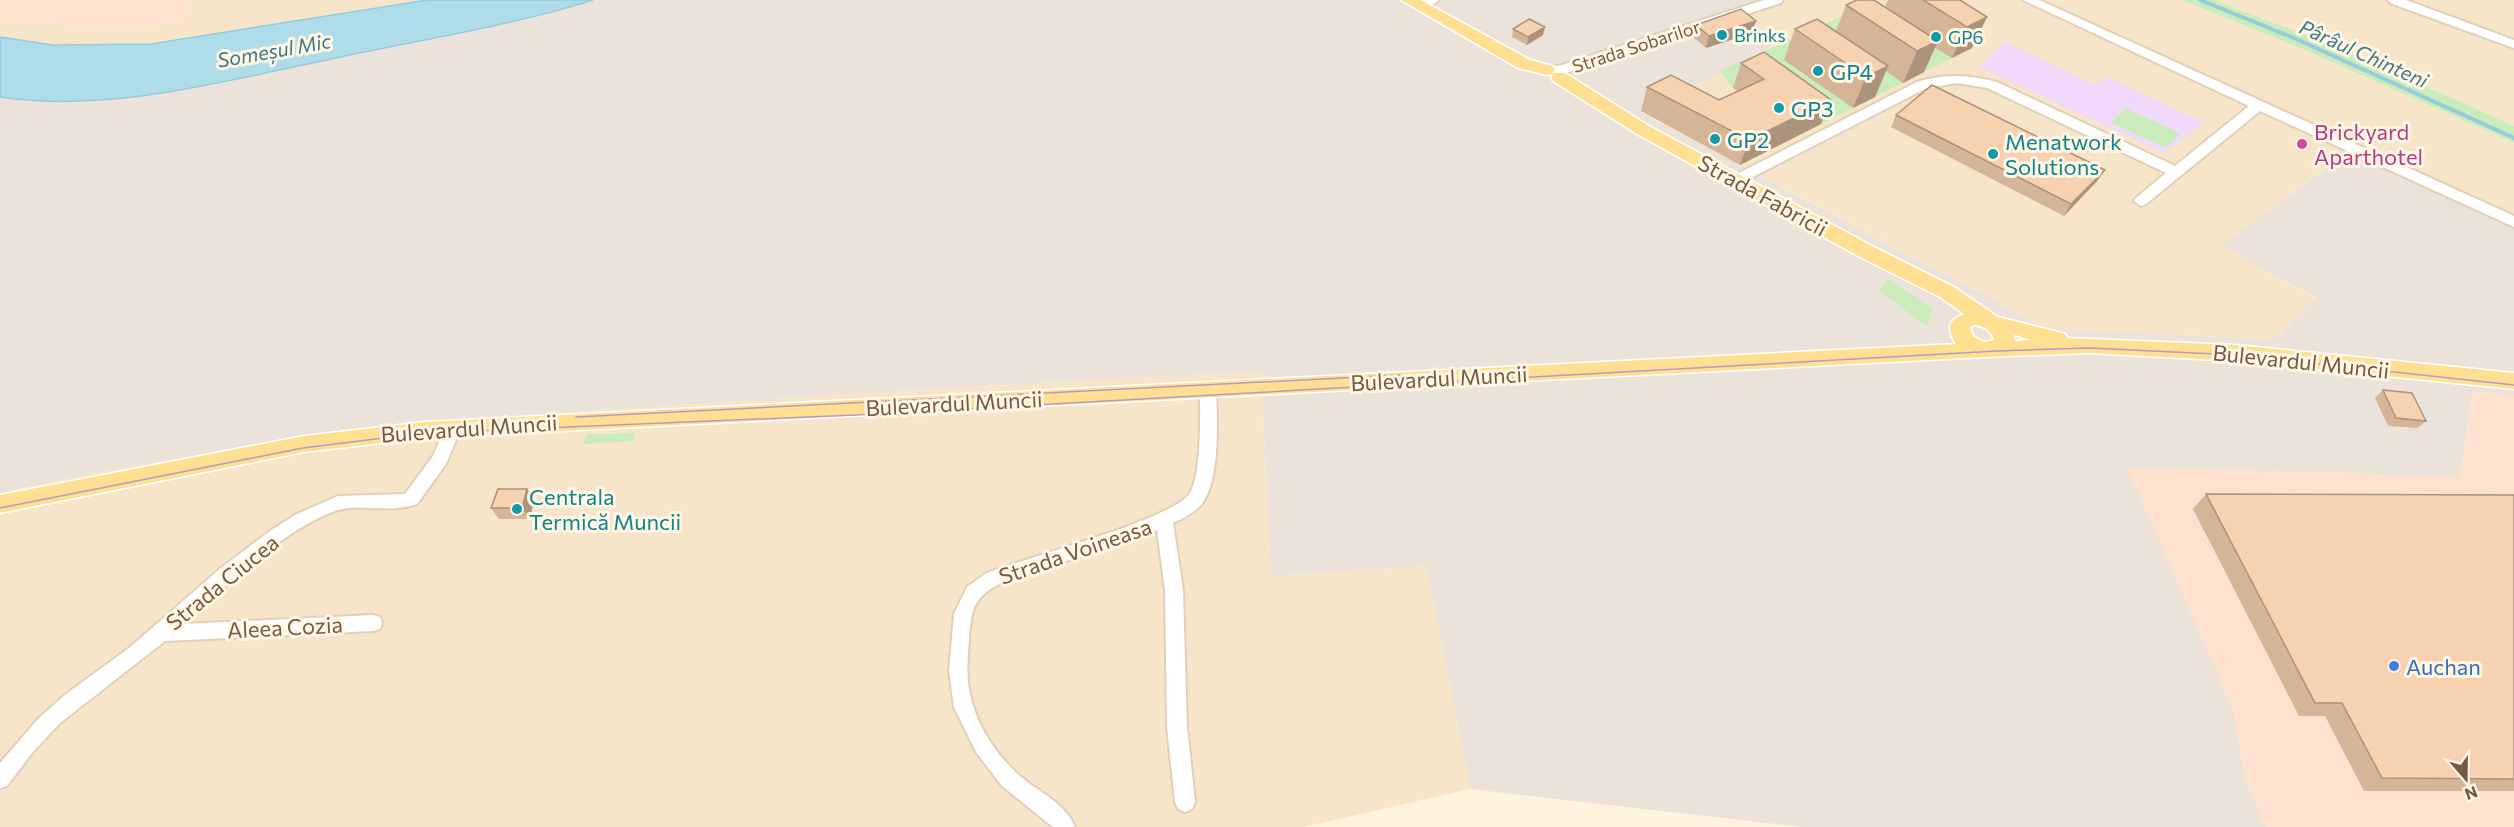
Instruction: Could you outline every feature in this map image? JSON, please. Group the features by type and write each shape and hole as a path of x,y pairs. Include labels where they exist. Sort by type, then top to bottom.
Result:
{"main road":[{"name":"Strada Fabricii","path":"1421,2 1524,64 1552,75 1608,110 1918,279 1947,292 1991,322"},
{"name":"Strada Fabricii","path":"1918,279 1960,326 1963,339 1968,344 1990,350"},
{"path":"1960,326 1974,318 1991,322 2006,338 2002,346 1990,350"},
{"name":"Bulevardul Muncii","path":"1991,322 2088,345"},
{"name":"Bulevardul Muncii","path":"1914,353 1937,344 1960,326"},
{"name":"Bulevardul Muncii","path":"0,504 304,444 367,435 453,428 1914,353 2088,345 2236,353 2514,381"}],"street":[{"path":"2029,0 2514,222"},
{"path":"2394,0 2514,45"},
{"name":"Strada Sobarilor","path":"1552,75 1770,1"},
{"path":"1736,180 1922,85 1950,79 1974,80 1992,85 2176,172"},
{"path":"2141,201 2257,106"},
{"name":"Strada Voineasa","path":"1065,827 1053,812 1003,773 989,756 968,717 957,682 964,607 977,588 989,581 1057,555 1164,520 1194,501 1200,491 1205,461 1208,388"},
{"name":"Strada Ciucea","path":"0,779 32,738 54,716 161,633 250,557 327,507 346,501 394,502 411,499 440,459 453,428"},
{"path":"1164,520 1174,590 1177,727 1185,802"},
{"name":"Aleea Cozia","path":"161,633 373,623"}],"shaded area":[{"path":"0,0 427,0 190,39 115,46 53,45 0,37"},
{"path":"0,0 189,0 181,24 88,27 0,19"},
{"path":"593,0 1776,0 1743,11 1780,43 1641,112 2048,329 2264,339 2280,334 2317,298 2221,246 2348,152 2514,224 2514,395 2472,393 2460,477 2127,467 2234,711 2244,773 2263,824 2268,827 1802,827 1470,789 1426,566 1271,576 1261,371 910,390 437,421 136,465 0,493 0,97 44,101 148,96 530,19"},
{"path":"1776,0 2182,0 2310,52 2514,143 2514,224 2347,152 2222,246 2317,299 2280,334 2264,339 2048,329 1641,111 1720,71 1845,14 1780,43 1743,11"},
{"path":"2214,0 2514,0 2514,126 2354,54"},
{"path":"2005,42 2096,85 2106,77 2205,123 2164,153 1979,67"},
{"path":"1261,371 1271,576 1426,566 1470,789 1304,827 0,827 0,493 136,465 437,421 910,390"},
{"path":"2472,393 2514,395 2514,827 2269,827 2263,824 2244,773 2234,711 2126,467 2460,477"}],"green space":[{"path":"2182,0 2214,0 2354,54 2514,126 2514,143 2310,52"},
{"path":"1868,4 1952,58 1821,124 1756,77 1733,88 1720,71"},
{"path":"2125,108 2180,133 2166,148 2111,123"},
{"path":"1888,279 1932,308 1927,326 1879,291"},
{"path":"636,433 634,441 582,444 588,434"}],"water":[{"name":"Someșul Mic","path":"427,0 593,0 499,25 172,92 86,101 43,101 0,97 0,37 53,45 151,44"}],"building":[{"path":"1857,0 1874,0 1938,41 1917,51 1846,5"},
{"path":"1923,0 1960,0 1987,17 1967,27"},
{"path":"1741,9 1756,21 1709,36 1696,25"},
{"path":"1529,19 1545,27 1528,37 1513,29"},
{"path":"1817,19 1888,66 1866,77 1795,29"},
{"path":"1764,52 1831,100 1749,140 1647,87 1671,75 1719,100 1764,79 1741,63"},
{"name":"Menatwork Solutions","path":"1932,85 2105,170 2071,204 1896,115"},
{"path":"2383,390 2412,393 2426,421 2396,418"},
{"path":"498,489 527,489 522,508 491,508"},
{"name":"Auchan","path":"2206,494 2514,495 2514,779 2382,778 2342,703 2315,703"}],"waterway":[{"name":"Pârâul Chinteni","path":"2200,0 2294,38 2514,138"}],"tram line":[{"path":"0,508 303,448 424,433 855,415 1997,351 2089,348 2237,355 2514,385"},
{"path":"576,417 1400,375"}],"place":[{"name":"Brinks","path":"1722,35"},
{"name":"GP6","path":"1936,37"},
{"name":"GP4","path":"1818,71"},
{"name":"GP3","path":"1779,108"},
{"name":"GP2","path":"1715,139"},
{"name":"Brickyard Aparthotel","path":"2302,144"},
{"name":"Menatwork Solutions","path":"1993,154"},
{"name":"Centrala Termică Muncii","path":"517,509"},
{"name":"Auchan","path":"2394,666"}]}
